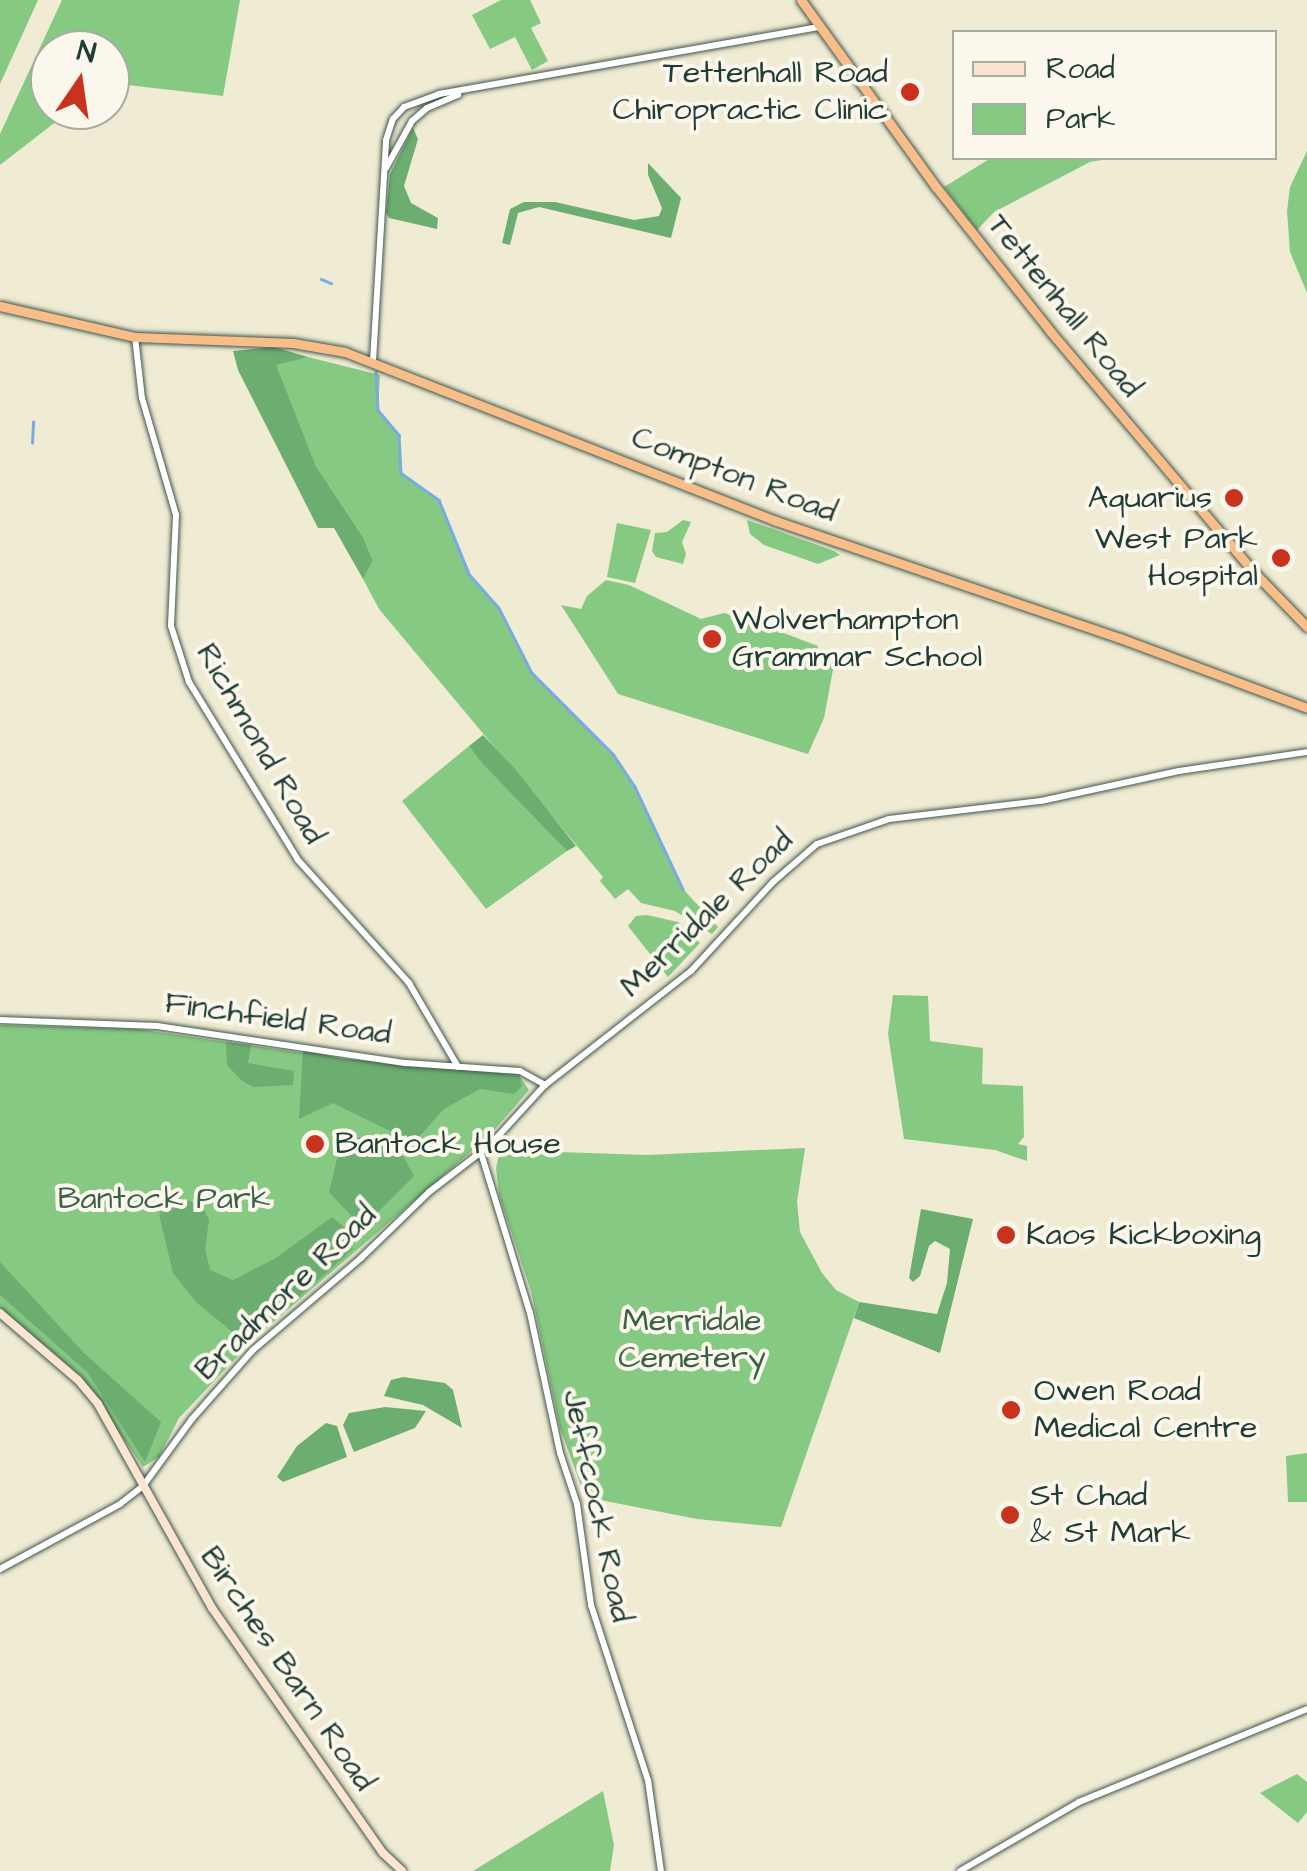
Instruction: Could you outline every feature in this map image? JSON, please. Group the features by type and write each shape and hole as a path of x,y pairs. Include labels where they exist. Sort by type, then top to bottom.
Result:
{"highway":[{"name":"Tettenhall Road","path":"801,0 936,187 1050,331 1250,568 1307,627"},
{"name":"Compton Road","path":"0,306 135,337 305,344 372,361 776,521 1106,633 1307,708"}],"main road":[{"name":"Birches Barn Road","path":"0,1313 86,1389 111,1423 212,1608 382,1853 402,1871"}],"street":[{"path":"372,361 388,130 404,107 424,98 820,27"},
{"path":"385,172 400,137 420,114 438,102 473,90"},
{"name":"Richmond Road","path":"135,337 142,398 176,515 171,626 190,682 298,860 410,984 458,1067"},
{"name":"Merridale Road","path":"481,1153 545,1085 692,972 773,882 813,846 829,838 889,819 1041,801 1179,771 1307,752"},
{"name":"Finchfield Road","path":"0,1020 156,1026 458,1067 526,1072 545,1085"},
{"name":"Bradmore Road","path":"0,1569 110,1510 143,1486 192,1419 256,1348 429,1192 481,1153"},
{"name":"Jeffcock Road","path":"481,1153 527,1303 560,1452 577,1504 592,1605 651,1792 661,1871"},
{"path":"960,1871 1079,1802 1307,1709"}],"green space":[{"path":"0,0 38,0 0,84"},
{"path":"62,0 240,0 223,96 130,85 130,30 48,30"},
{"path":"501,0 530,0 541,23 531,28 548,61 532,70 515,37 490,49 472,15"},
{"path":"30,69 30,130 45,130 0,165 0,134"},
{"path":"413,128 418,139 404,186 411,203 438,218 437,229 389,218 386,213 390,174"},
{"path":"1307,151 1307,293 1290,252 1287,211 1290,187"},
{"path":"988,160 1102,160 1090,162 994,212 977,230 944,187"},
{"path":"648,163 681,198 671,238 539,207 518,213 510,245 502,243 510,209 524,202 555,202 634,220 659,216 662,208 648,175"},
{"path":"274,347 308,357 276,365 316,466 363,537 373,561 363,579 334,528 318,528 238,370 233,351"},
{"path":"308,357 380,375 378,410 399,435 401,473 439,500 469,574 499,608 532,673 613,754 635,787 683,889 718,927 712,934 675,911 641,903 628,889 615,899 600,881 603,877 379,609 363,579 373,561 363,537 316,466 275,364"},
{"path":"683,520 691,522 682,542 686,554 683,564 656,557 652,551 655,533 667,532"},
{"path":"747,520 840,555 818,564 764,545 750,534"},
{"path":"617,523 651,530 635,583 607,577"},
{"path":"606,580 629,585 701,619 724,613 773,629 818,646 818,658 835,659 824,718 808,754 618,694 561,605 581,609 587,596"},
{"path":"483,735 576,846 567,851 483,764 469,746"},
{"path":"469,746 567,851 486,909 402,801"},
{"path":"636,916 678,922 700,943 668,977 628,926"},
{"path":"893,995 928,996 930,1041 983,1048 982,1084 1023,1086 1024,1137 1018,1144 1027,1146 1027,1161 995,1150 904,1139 888,1034"},
{"name":"Bantock Park","path":"0,1025 137,1029 344,1059 519,1075 529,1090 489,1136 255,1338 179,1418 159,1457 143,1467 80,1375 0,1309"},
{"path":"226,1042 251,1045 248,1063 294,1071 293,1085 253,1087 241,1080 227,1065"},
{"path":"303,1050 344,1059 519,1075 522,1086 514,1094 480,1089 444,1109 419,1137 404,1138 333,1103 299,1119"},
{"path":"360,1137 401,1152 414,1176 371,1219 358,1223 329,1192 337,1159 347,1144"},
{"name":"Merridale Cemetery","path":"805,1148 797,1202 800,1232 836,1290 859,1302 781,1527 697,1519 585,1497 560,1428 531,1291 499,1195 496,1168 500,1150 647,1155"},
{"path":"187,1200 202,1206 209,1220 205,1249 210,1270 233,1280 276,1258 332,1217 349,1231 353,1249 262,1330 236,1335 196,1302 173,1273 159,1214 169,1202"},
{"path":"921,1209 973,1219 940,1353 854,1318 859,1302 937,1314 947,1283 950,1249 935,1241 929,1246 920,1276 913,1282 909,1278"},
{"path":"0,1262 85,1354 161,1422 145,1462 88,1373 0,1295"},
{"path":"403,1377 445,1383 453,1390 462,1428 423,1405 384,1396 391,1380"},
{"path":"385,1407 426,1411 415,1428 354,1452 343,1425 349,1413"},
{"path":"326,1423 337,1426 347,1457 283,1482 277,1477 297,1446"},
{"path":"1307,1453 1307,1502 1288,1502 1286,1456"},
{"path":"1297,1774 1307,1782 1307,1812 1298,1823 1260,1793"},
{"path":"603,1791 614,1845 610,1871 473,1871"}],"waterway":[{"path":"321,279 331,283"},
{"path":"376,372 378,410 399,435 401,473 439,500 469,574 499,608 532,673 613,754 635,787 683,889"},
{"path":"32,443 33,422"}],"place":[{"name":"Tettenhall Road Chiropractic Clinic","path":"910,92"},
{"name":"Aquarius","path":"1234,498"},
{"name":"West Park Hospital","path":"1281,558"},
{"name":"Wolverhampton Grammar School","path":"712,639"},
{"name":"Bantock House","path":"315,1144"},
{"name":"Kaos Kickboxing","path":"1006,1235"},
{"name":"Owen Road Medical Centre","path":"1011,1410"},
{"name":"St Chad & St Mark","path":"1010,1515"}]}
